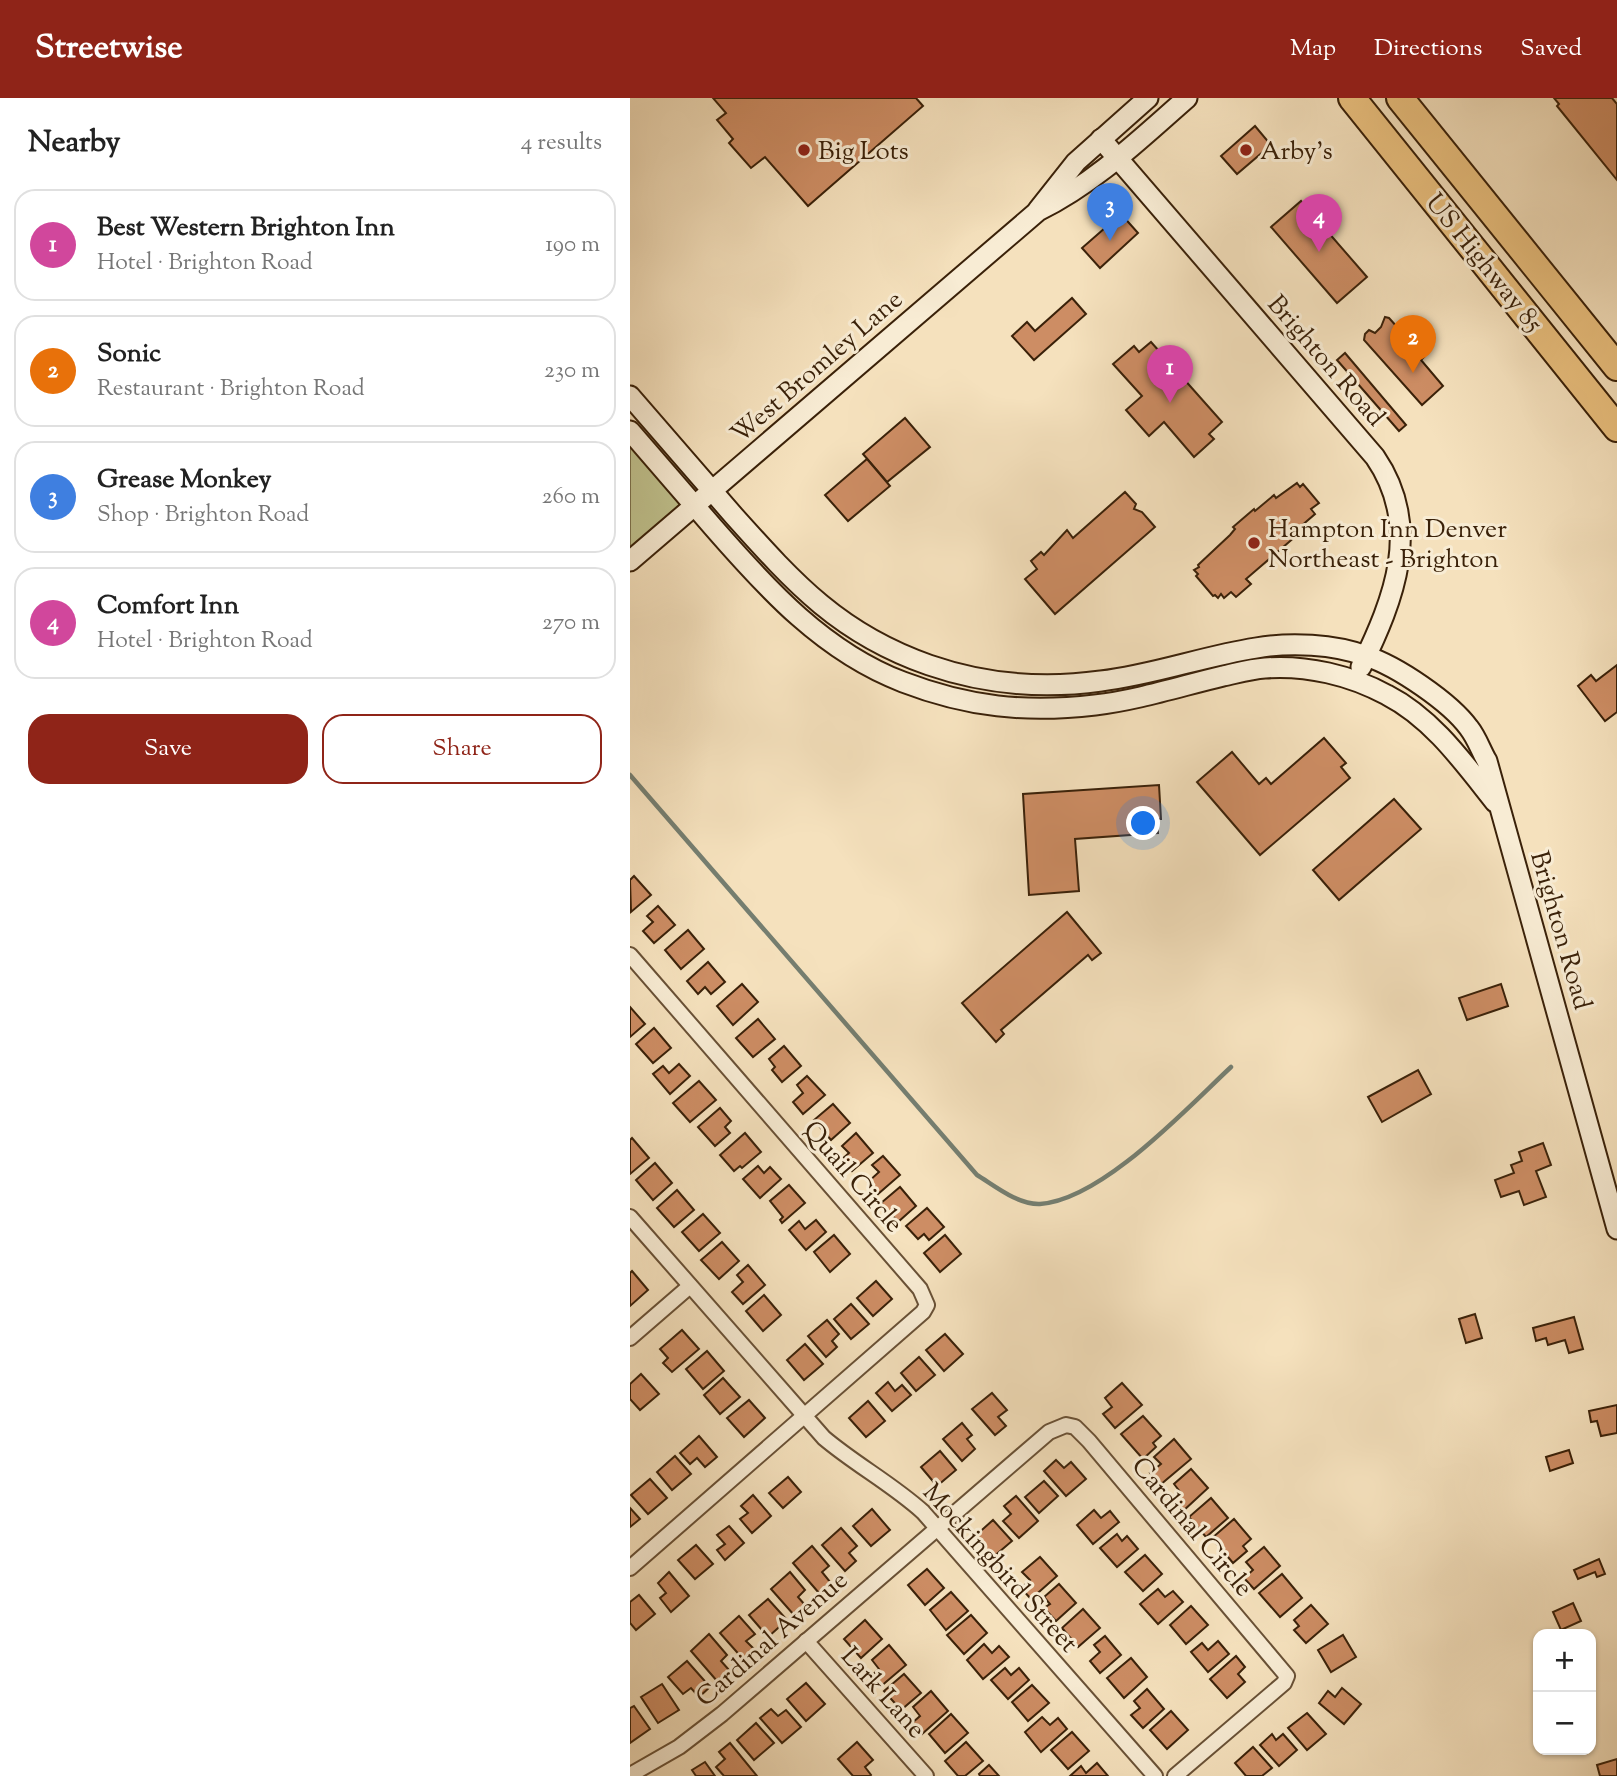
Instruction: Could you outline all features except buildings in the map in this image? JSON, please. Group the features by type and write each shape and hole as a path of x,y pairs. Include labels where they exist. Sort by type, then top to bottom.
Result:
{"highway":[{"name":"US Highway 85","path":"1400,98 1617,367"},
{"name":"US Highway 85","path":"1352,101 1617,428"}],"main road":[{"name":"West Bromley Lane","path":"1038,211 1063,175 1148,98"},
{"name":"West Bromley Lane","path":"630,561 1038,211 1077,191 1187,98"},
{"name":"Brighton Road","path":"1101,139 1375,457 1390,482 1400,528 1399,563 1391,599 1355,680 1389,696 1440,736 1499,808"},
{"path":"630,396 712,491 806,593 843,621 887,648 941,669 988,681 1066,685 1105,681 1259,647 1296,645 1367,656"},
{"path":"630,431 694,506 793,613 858,660 900,681 971,704 1007,709 1085,706 1138,698 1262,668 1288,667 1355,680"},
{"name":"Brighton Road","path":"1367,656 1427,690 1469,729 1487,761 1617,1229"},
{"path":"1155,670 1161,692"},
{"path":"1132,675 1138,698"}],"street":[{"name":"Quail Circle","path":"630,955 926,1299 927,1305 923,1312 803,1416"},
{"name":"Mockingbird Street","path":"630,1217 803,1416 844,1456 901,1492 937,1528 1155,1776"},
{"path":"630,1338 690,1286"},
{"path":"630,1568 803,1416"},
{"name":"Cardinal Circle","path":"937,1528 1056,1428 1066,1425 1080,1431 1287,1676 1284,1683 1175,1776"},
{"name":"Cardinal Avenue","path":"630,1775 679,1747 722,1714 937,1528"},
{"name":"Lark Lane","path":"806,1641 920,1774"}],"green space":[{"path":"630,431 694,506 630,561"}],"waterway":[{"path":"630,775 977,1175 1015,1198 1040,1204 1064,1199 1090,1187 1116,1170 1168,1127 1231,1067"}],"place":[{"name":"Big Lots","path":"804,150"},
{"name":"Arby's","path":"1246,150"},
{"name":"Grease Monkey","path":"1110,241"},
{"name":"Comfort Inn","path":"1319,252"},
{"name":"Sonic","path":"1413,373"},
{"name":"Best Western Brighton Inn","path":"1170,403"},
{"name":"Hampton Inn Denver Northeast - Brighton","path":"1254,543"}]}
